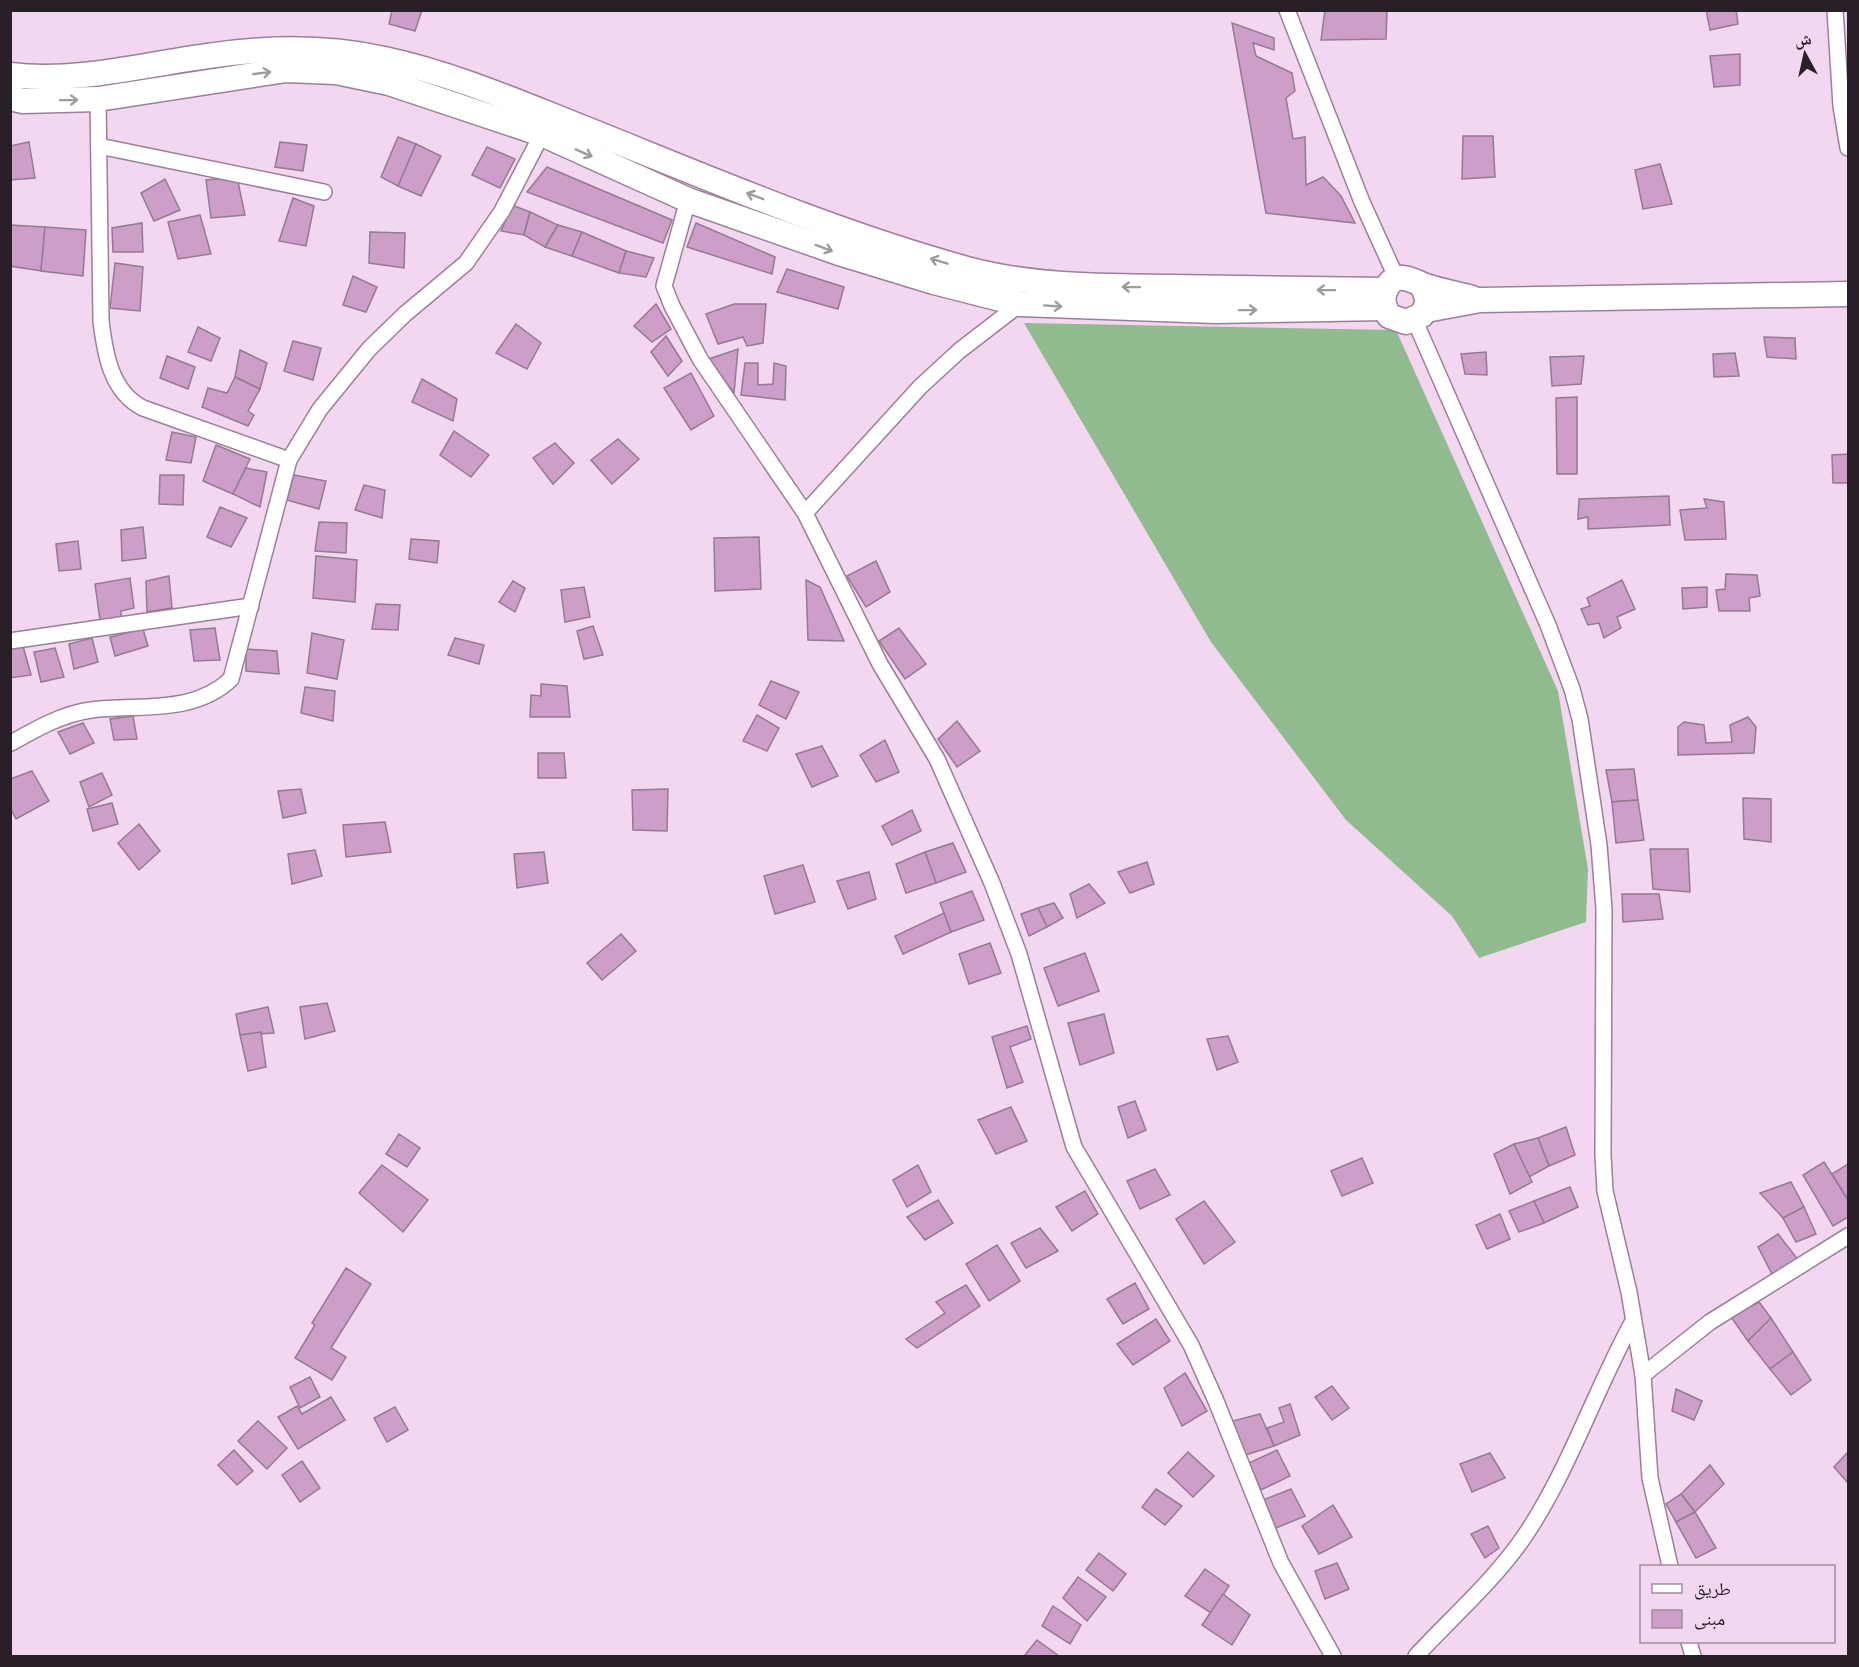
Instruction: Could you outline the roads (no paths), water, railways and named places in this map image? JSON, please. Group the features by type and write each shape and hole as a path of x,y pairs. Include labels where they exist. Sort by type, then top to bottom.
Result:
{"highway":[{"path":"10,75 39,78 91,76 208,56 260,50 324,48 387,59 473,85 863,237 1010,279 1081,286 1389,293"},
{"path":"10,98 23,101 98,99 286,70 336,72 389,83 542,134 688,200 839,253 934,282 1020,303 1215,311 1389,293 1411,278 1424,286 1480,300"},
{"path":"1420,316 1428,296 1424,286"},
{"path":"1389,293 1397,321 1480,300 1848,294"}],"street":[{"path":"1287,10 1362,202 1389,293"},
{"path":"1835,10 1841,106 1848,148"},
{"path":"98,99 101,321 103,338 118,387 128,401 143,408 289,460"},
{"path":"11,743 47,723 90,710 160,707 199,700 212,694 231,678 289,460 320,409 369,350 405,314 466,263 486,238 542,134"},
{"path":"99,146 324,192"},
{"path":"688,200 664,286 700,359 805,513 879,664 937,759 967,825 1018,954 1074,1147 1191,1345 1281,1563 1333,1656"},
{"path":"805,513 920,387 959,351 1020,303"},
{"path":"1420,316 1548,625 1572,689 1580,719 1599,845 1604,909 1603,1155 1605,1191 1643,1376 1650,1478 1670,1565"},
{"path":"10,641 251,606"},
{"path":"1643,1376 1710,1322 1848,1236"},
{"path":"1416,1656 1525,1535 1552,1489 1633,1321"}]}
